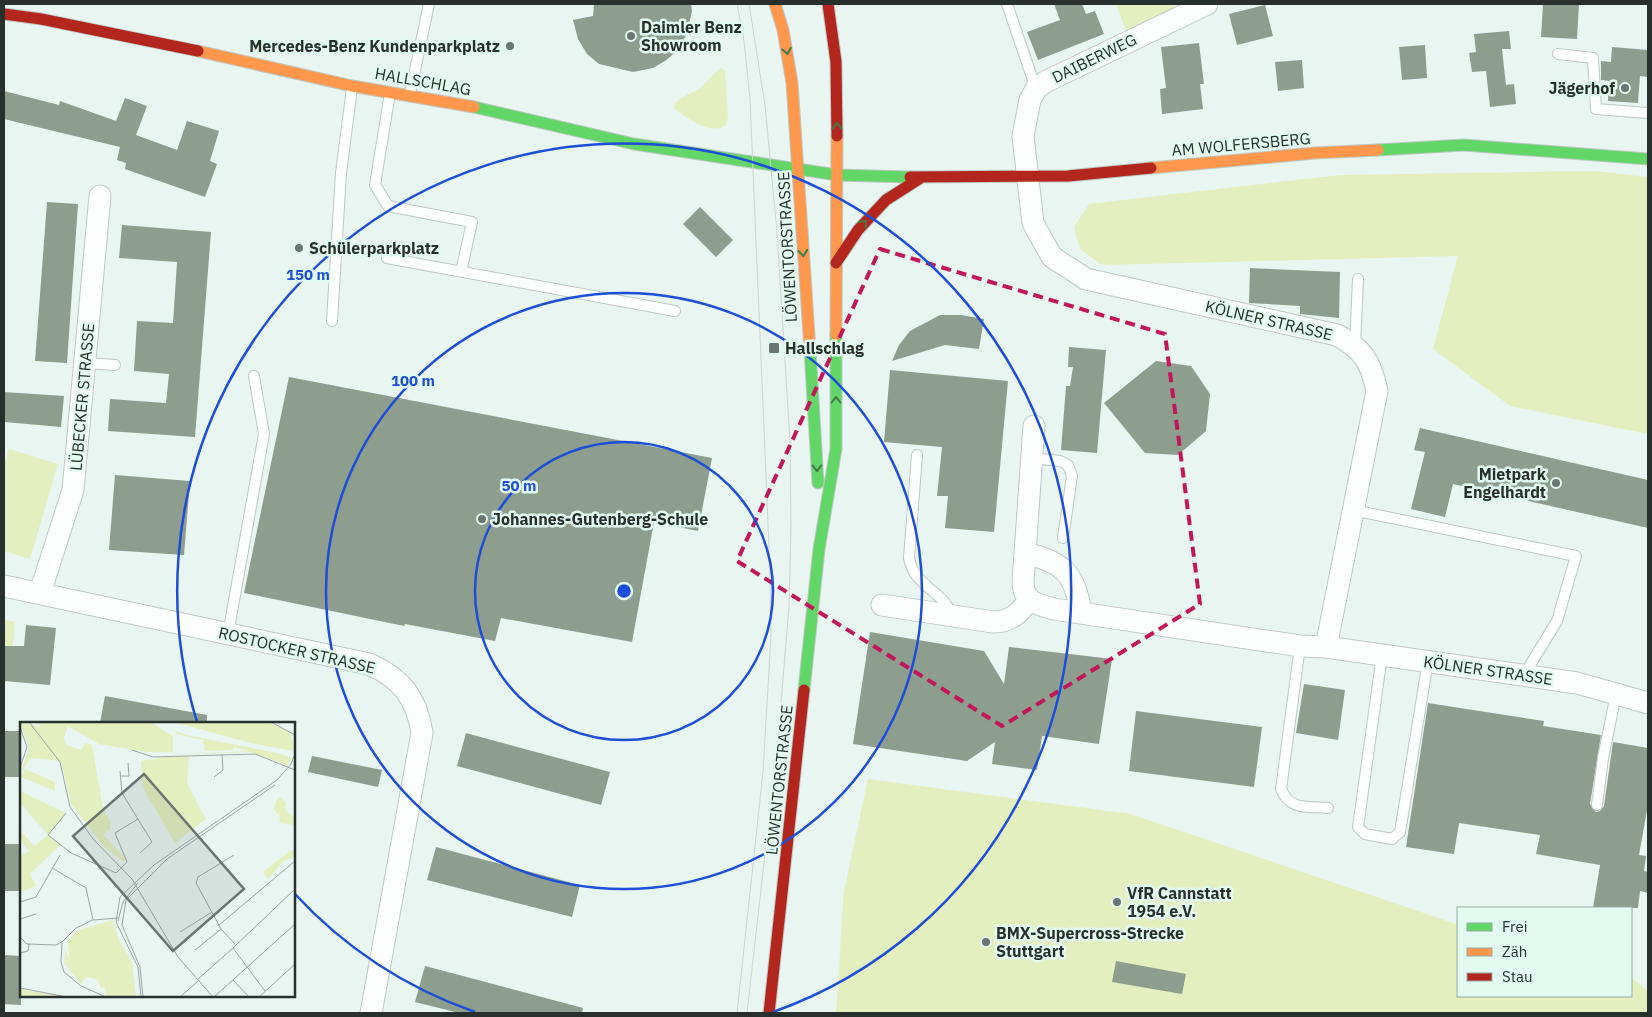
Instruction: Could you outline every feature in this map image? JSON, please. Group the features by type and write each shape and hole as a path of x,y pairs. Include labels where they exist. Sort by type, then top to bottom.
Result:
{"main road":[{"name":"LÖWENTORSTRASSE","path":"775,4 793,89 817,446 819,549"},
{"name":"LÖWENTORSTRASSE","path":"769,1013 819,549 836,449 836,62 828,4"},
{"name":"HALLSCHLAG","path":"4,14 42,19 260,64 352,86 489,110 634,144 798,170 837,174"},
{"name":"AM WOLFERSBERG","path":"837,174 874,177 1068,176 1315,153 1464,145 1648,159"},
{"path":"836,263 858,230 886,200 922,177"}],"street":[{"name":"DAIBERWEG","path":"1026,177 1024,136 1030,100 1036,88 1207,4"},
{"name":"KÖLNER STRASSE","path":"1026,177 1033,223 1052,257 1086,279 1337,335 1355,345 1372,368 1378,391 1326,647"},
{"name":"LÜBECKER STRASSE","path":"40,593 73,490 100,196"},
{"path":"882,605 993,622 1005,622 1022,610 1029,600 1023,589 1034,426"},
{"path":"1025,553 1058,564 1073,580 1079,596 1081,613"},
{"name":"ROSTOCKER STRASSE","path":"4,586 369,664 387,672 396,680 413,700 420,716 422,733 371,1013"},
{"name":"KÖLNER STRASSE","path":"1029,600 1054,609 1300,646 1326,647 1577,682 1648,702"}],"lane":[{"path":"410,95 429,4"},
{"path":"1007,4 1036,88"},
{"path":"1558,54 1593,58 1596,109 1648,113"},
{"path":"332,321 341,173 352,86"},
{"path":"390,92 375,185 388,206 472,222 461,272"},
{"path":"387,258 675,311"},
{"path":"1355,345 1358,280"},
{"path":"85,363 115,365"},
{"path":"228,634 264,434 254,376"},
{"path":"917,455 908,558 911,572 947,603 952,616"},
{"path":"1032,458 1060,460 1068,465 1072,476 1063,538"},
{"path":"1353,510 1576,556 1557,620 1524,675"},
{"path":"1300,646 1281,789 1285,799 1290,803 1328,808"},
{"path":"1382,655 1358,827 1365,834 1392,839 1400,832 1428,661"},
{"path":"1597,805 1603,758 1616,694"}],"highlighted area":[{"path":"880,249 1165,334 1200,604 1002,726 737,561"}],"green space":[{"path":"1116,4 1173,4 1179,17 1130,41"},
{"path":"722,68 725,71 728,118 726,125 720,128 713,128 699,125 675,109 674,106 678,100 700,88"},
{"path":"1595,171 1648,177 1648,434 1510,406 1433,349 1458,256 1102,265 1080,249 1074,227 1089,204 1340,175"},
{"path":"9,449 58,464 30,559 4,551 4,467"},
{"path":"4,620 15,622 10,673 4,673"},
{"name":"VfR Cannstatt 1954 e.V.","path":"868,779 1131,814 1456,924 1457,918 1457,997 1632,997 1632,978 1648,991 1648,1013 836,1013 844,891"}],"building":[{"name":"Daimler Benz Showroom","path":"594,4 691,4 692,11 687,34 677,51 653,68 633,72 599,64 587,54 578,39 573,20 593,16"},
{"path":"1054,4 1082,4 1086,14 1095,11 1104,34 1038,60 1027,32 1060,20"},
{"path":"1543,4 1579,4 1577,39 1541,37"},
{"path":"1265,5 1273,36 1237,45 1229,14"},
{"path":"1509,31 1511,49 1502,49 1506,85 1514,84 1516,104 1490,107 1486,71 1472,72 1469,53 1476,52 1474,34"},
{"path":"1199,43 1204,84 1200,84 1203,109 1162,114 1160,89 1166,88 1161,47"},
{"path":"1425,45 1427,78 1402,80 1399,47"},
{"path":"1612,47 1648,50 1648,77 1640,76 1638,103 1608,101 1609,81 1601,80 1601,61 1611,62"},
{"path":"1302,60 1304,88 1278,91 1275,62"},
{"path":"4,91 59,105 60,101 116,121 125,98 147,106 136,135 177,150 187,121 219,131 210,161 217,164 205,197 125,169 126,163 117,160 120,147 4,119"},
{"path":"47,202 78,204 67,363 35,361"},
{"path":"700,207 733,240 716,257 683,224"},
{"path":"122,225 211,232 195,437 108,431 110,399 166,403 169,374 134,371 137,321 173,323 177,262 119,258"},
{"path":"1250,268 1340,272 1339,318 1300,314 1300,306 1249,303"},
{"path":"940,315 961,315 984,319 979,349 945,345 892,361 899,345 910,331"},
{"path":"1069,347 1106,350 1097,453 1061,450 1066,386 1070,386 1073,367 1068,367"},
{"path":"1156,361 1191,366 1210,394 1206,431 1178,455 1145,453 1104,403"},
{"path":"890,370 1008,381 994,532 945,528 948,496 937,496 942,447 884,442"},
{"path":"289,377 712,458 698,531 654,522 632,642 501,618 495,641 405,624 404,626 244,593"},
{"path":"4,392 64,396 61,427 4,422"},
{"name":"Mietpark Engelhardt","path":"1420,428 1648,480 1648,528 1453,484 1445,517 1411,509 1425,452 1414,450"},
{"path":"115,475 190,481 184,555 109,550"},
{"path":"26,625 56,628 50,685 4,681 4,646 24,646"},
{"path":"870,632 984,651 1004,684 1009,647 1112,659 1099,744 1042,736 1037,770 992,764 995,742 967,761 853,744"},
{"path":"1304,684 1345,690 1338,740 1296,733"},
{"path":"105,696 207,715 207,722 100,722"},
{"path":"1428,703 1544,721 1543,726 1601,735 1590,804 1596,812 1600,811 1604,806 1613,742 1648,748 1648,805 1639,855 1646,856 1644,871 1648,872 1648,893 1640,891 1638,908 1593,907 1600,865 1536,854 1540,835 1459,823 1454,854 1406,847"},
{"path":"1136,711 1262,727 1254,787 1129,771"},
{"path":"4,731 20,731 20,777 4,777"},
{"path":"466,733 610,772 601,805 457,766"},
{"path":"312,756 382,770 378,787 308,772"},
{"path":"4,844 20,844 20,891 4,891"},
{"path":"436,847 580,885 572,917 427,880"},
{"path":"4,955 20,956 21,1005 4,1004"},
{"path":"1116,961 1186,974 1182,994 1112,982"},
{"path":"425,966 583,1008 582,1013 459,1013 415,1002"}],"tram line":[{"path":"737,4 744,41 750,99 771,636 763,772 737,1013"},
{"path":"747,1013 778,739 789,606 791,526 790,442 777,232 765,105 749,4"}],"traffic: fast":[{"path":"474,107 634,144 837,175 910,177"},
{"path":"1378,150 1464,145 1648,159"},
{"path":"804,690 819,549 836,449 836,335"},
{"path":"810,350 818,483"}],"traffic: slow":[{"path":"775,4 783,30 792,83 810,350"},
{"path":"198,51 352,86 474,107"},
{"path":"836,335 837,136"},
{"path":"1151,168 1315,153 1378,150"}],"traffic: jam":[{"path":"828,4 836,62 837,136"},
{"path":"4,14 41,19 198,51"},
{"path":"910,177 1068,176 1151,168"},
{"path":"836,263 858,230 886,200 922,177"},
{"path":"769,1013 804,690"}],"place":[{"name":"Daimler Benz Showroom","path":"631,36"},
{"name":"Mercedes-Benz Kundenparkplatz","path":"510,46"},
{"name":"Jägerhof","path":"1625,88"},
{"name":"Schülerparkplatz","path":"299,248"},
{"name":"Hallschlag","path":"774,348"},
{"name":"Mietpark Engelhardt","path":"1556,483"},
{"name":"Johannes-Gutenberg-Schule","path":"482,519"},
{"name":"VfR Cannstatt 1954 e.V.","path":"1117,902"},
{"name":"BMX-Supercross-Strecke Stuttgart","path":"986,942"}]}
